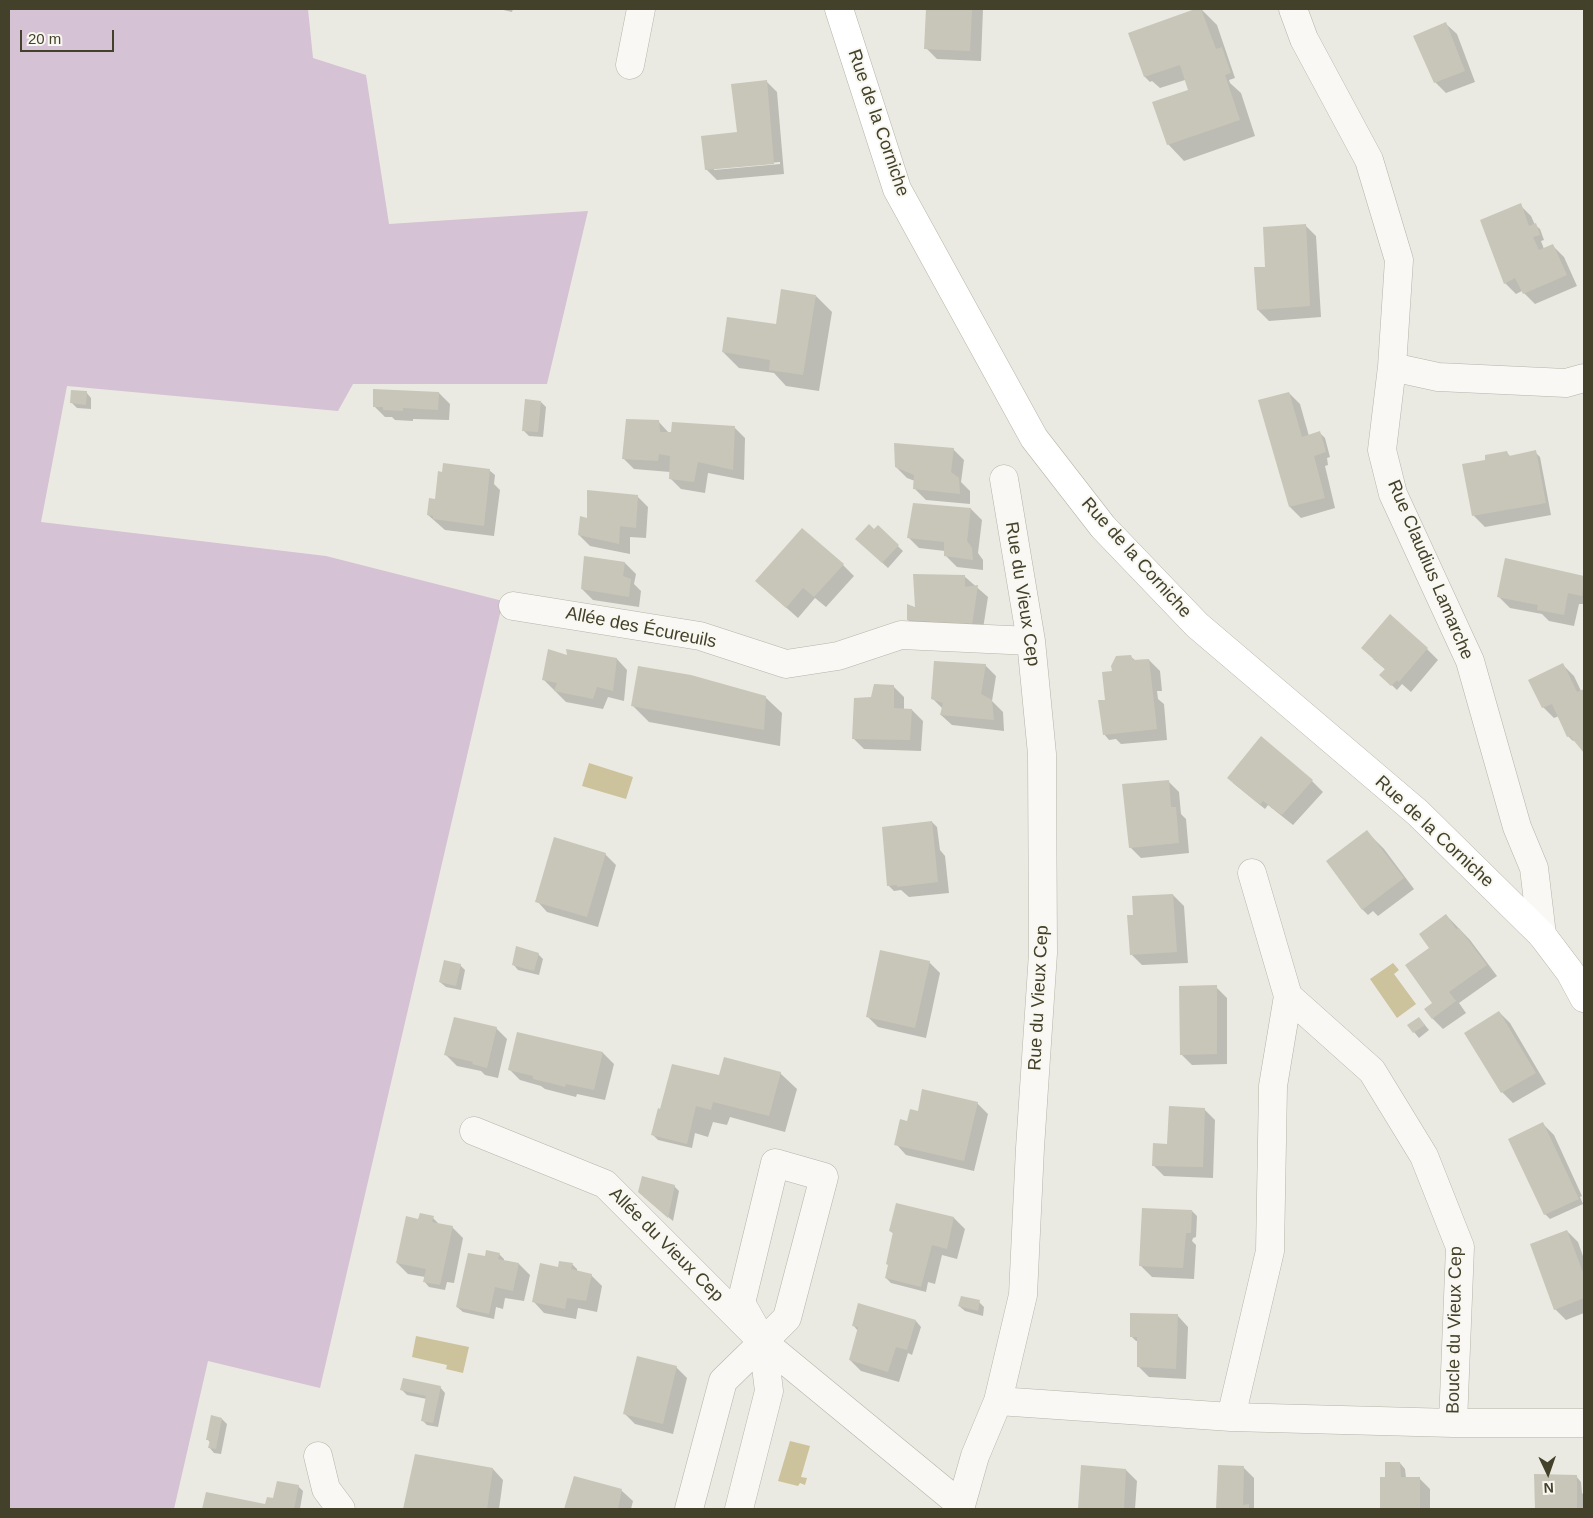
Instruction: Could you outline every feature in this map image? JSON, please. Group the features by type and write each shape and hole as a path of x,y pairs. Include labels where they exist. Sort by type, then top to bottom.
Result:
{"main road":[{"name":"Rue de la Corniche","path":"839,9 897,189 1034,438 1103,527 1197,625 1418,813 1542,935 1577,976 1584,998"}],"street":[{"path":"630,65 641,9"},
{"name":"Rue Claudius Lamarche","path":"1293,9 1304,39 1369,160 1399,260 1392,368 1382,450 1393,494 1470,661 1517,827 1534,868 1542,935"},
{"path":"1392,368 1438,377 1566,383 1584,378"},
{"name":"Rue du Vieux Cep","path":"961,1507 975,1456 998,1401 1023,1294 1030,1148 1043,953 1042,754 1031,641 1004,479"},
{"name":"Allée des Écureuils","path":"514,606 700,636 786,664 838,656 901,635 1031,641"},
{"path":"1231,1417 1270,1251 1272,1086 1288,996 1252,872"},
{"name":"Boucle du Vieux Cep","path":"1288,996 1372,1071 1424,1156 1460,1247 1453,1423"},
{"name":"Allée du Vieux Cep","path":"474,1131 604,1184 763,1342 961,1507"},
{"name":"Allée du Vieux Cep","path":"689,1509 723,1381 763,1342 787,1318 824,1177 775,1163 741,1302 763,1342 769,1391 739,1509"},
{"name":"Boucle du Vieux Cep","path":"998,1401 1231,1417 1453,1423 1584,1423"},
{"path":"318,1456 326,1489 341,1509"}],"shaded area":[{"path":"9,9 308,9 313,58 366,75 389,224 588,211 547,384 353,384 338,411 67,386 41,522 326,556 503,601 320,1388 208,1361 174,1509 9,1509"},
{"path":"589,763 633,777 626,799 582,786"},
{"path":"1393,963 1399,970 1394,974 1416,1004 1397,1018 1370,979"},
{"path":"416,1336 469,1347 463,1373 446,1369 447,1365 412,1357"},
{"path":"790,1441 810,1446 801,1477 807,1478 805,1485 800,1483 798,1486 778,1481"}],"building":[{"path":"926,9 972,9 970,51 924,49"},
{"path":"1195,9 1201,9 1216,49 1222,47 1231,73 1225,75 1240,120 1167,145 1152,102 1188,90 1180,65 1144,77 1128,33"},
{"path":"1446,22 1465,71 1434,83 1413,36"},
{"path":"767,80 774,164 705,170 701,136 737,132 731,84"},
{"path":"1521,203 1529,226 1536,223 1540,235 1533,237 1539,250 1553,244 1567,275 1523,294 1515,278 1504,284 1480,220"},
{"path":"1306,224 1310,306 1257,310 1254,267 1265,267 1263,227"},
{"path":"781,289 816,295 803,375 769,370 770,360 722,352 727,317 776,324"},
{"path":"373,389 439,392 438,410 403,408 403,411 383,410 383,407 373,407"},
{"path":"71,390 87,391 86,405 70,403"},
{"path":"1289,392 1302,437 1320,431 1326,452 1314,456 1325,498 1289,507 1258,400"},
{"path":"525,399 541,401 538,432 522,431"},
{"path":"626,419 659,420 660,432 671,432 672,422 735,426 733,470 698,462 694,482 669,479 670,456 659,454 658,461 622,459"},
{"path":"894,443 954,448 951,472 959,478 960,494 913,489 914,475 895,467"},
{"path":"1536,450 1546,503 1472,516 1462,464 1485,460 1485,455 1507,451 1509,456"},
{"path":"443,463 490,469 484,526 433,519 433,516 427,515 429,498 435,499 438,471 442,472"},
{"path":"587,490 638,495 636,528 620,526 619,544 578,535 580,516 587,518"},
{"path":"913,503 971,508 967,541 972,548 973,560 944,556 944,542 907,538"},
{"path":"869,524 874,529 878,525 899,545 882,563 855,539"},
{"path":"802,528 844,564 814,597 803,588 786,608 755,581"},
{"path":"584,556 625,562 623,576 631,579 629,597 581,589"},
{"path":"1505,558 1584,576 1582,596 1568,593 1564,615 1537,610 1538,605 1497,597"},
{"path":"913,574 965,575 965,587 978,585 972,625 907,620 907,604 915,607"},
{"path":"1390,614 1428,648 1399,682 1397,680 1391,686 1379,675 1385,669 1361,648"},
{"path":"548,649 567,655 566,649 617,658 613,691 597,687 593,699 554,691 557,683 542,680"},
{"path":"1131,655 1133,660 1149,659 1157,729 1103,735 1098,700 1105,700 1102,672 1112,671 1111,666 1116,656"},
{"path":"934,661 986,664 981,694 992,700 994,720 940,715 943,703 931,699"},
{"path":"1563,663 1577,692 1584,689 1584,753 1570,736 1567,737 1552,704 1542,708 1528,680"},
{"path":"638,666 691,675 766,696 764,730 631,706"},
{"path":"874,684 894,685 894,708 912,709 910,740 852,739 854,698 871,697"},
{"path":"1261,736 1313,780 1282,815 1263,801 1260,805 1227,778"},
{"path":"1169,780 1171,807 1176,807 1179,843 1129,848 1122,784"},
{"path":"932,821 938,882 897,887 897,885 887,886 882,827"},
{"path":"1367,830 1404,878 1362,910 1326,861"},
{"path":"554,837 606,853 587,917 535,902"},
{"path":"1173,894 1177,952 1130,955 1127,915 1133,915 1132,896"},
{"path":"1446,914 1456,929 1459,928 1487,965 1449,992 1456,1001 1432,1019 1424,1009 1432,1003 1405,965 1429,948 1419,934"},
{"path":"516,946 539,953 534,971 512,965"},
{"path":"880,950 930,961 915,1028 866,1017"},
{"path":"444,960 461,964 456,986 439,982"},
{"path":"1217,985 1217,1054 1180,1055 1179,986"},
{"path":"1499,1011 1536,1073 1501,1093 1464,1033"},
{"path":"454,1017 497,1027 487,1068 472,1064 473,1062 444,1055"},
{"path":"1419,1017 1425,1025 1413,1033 1407,1025"},
{"path":"517,1032 603,1052 594,1090 566,1084 565,1087 508,1070"},
{"path":"724,1057 781,1072 769,1116 713,1102 711,1110 696,1106 687,1144 651,1135 672,1064 719,1075"},
{"path":"922,1089 978,1102 964,1161 894,1145 900,1119 907,1121 910,1109 918,1111"},
{"path":"1169,1106 1205,1108 1203,1167 1152,1166 1153,1143 1167,1144"},
{"path":"1543,1122 1579,1199 1544,1215 1508,1139"},
{"path":"642,1176 675,1185 668,1218 638,1192"},
{"path":"896,1203 954,1217 947,1249 932,1245 921,1287 885,1278 893,1232 889,1231"},
{"path":"1142,1208 1192,1210 1191,1233 1186,1233 1183,1268 1139,1266"},
{"path":"420,1213 434,1216 432,1222 453,1226 440,1285 423,1282 426,1269 396,1263 406,1216 418,1219"},
{"path":"1567,1230 1584,1275 1584,1298 1554,1310 1530,1244"},
{"path":"486,1250 500,1253 498,1259 519,1263 513,1291 495,1287 489,1314 456,1307 468,1253 485,1256"},
{"path":"559,1261 573,1263 571,1269 592,1274 586,1301 567,1298 565,1309 532,1302 540,1263 558,1267"},
{"path":"961,1296 980,1300 978,1311 958,1306"},
{"path":"858,1303 916,1320 907,1350 896,1347 888,1372 849,1360 858,1327 852,1326"},
{"path":"1130,1313 1178,1314 1176,1369 1137,1367 1137,1337 1130,1337"},
{"path":"637,1356 677,1366 663,1424 623,1414"},
{"path":"403,1378 441,1386 433,1423 421,1421 426,1396 400,1390"},
{"path":"211,1415 222,1418 216,1449 208,1448 210,1440 206,1440"},
{"path":"415,1454 493,1468 487,1509 403,1509"},
{"path":"1385,1462 1400,1462 1401,1477 1420,1477 1420,1509 1380,1509 1380,1477 1385,1477"},
{"path":"1081,1465 1126,1469 1124,1509 1078,1509"},
{"path":"1218,1465 1244,1466 1243,1505 1249,1504 1249,1509 1216,1509"},
{"path":"1534,1474 1577,1475 1577,1509 1535,1509"},
{"path":"574,1476 622,1489 618,1509 564,1509"},
{"path":"277,1481 299,1485 294,1509 202,1509 206,1492 265,1504 267,1497 273,1498"}]}
